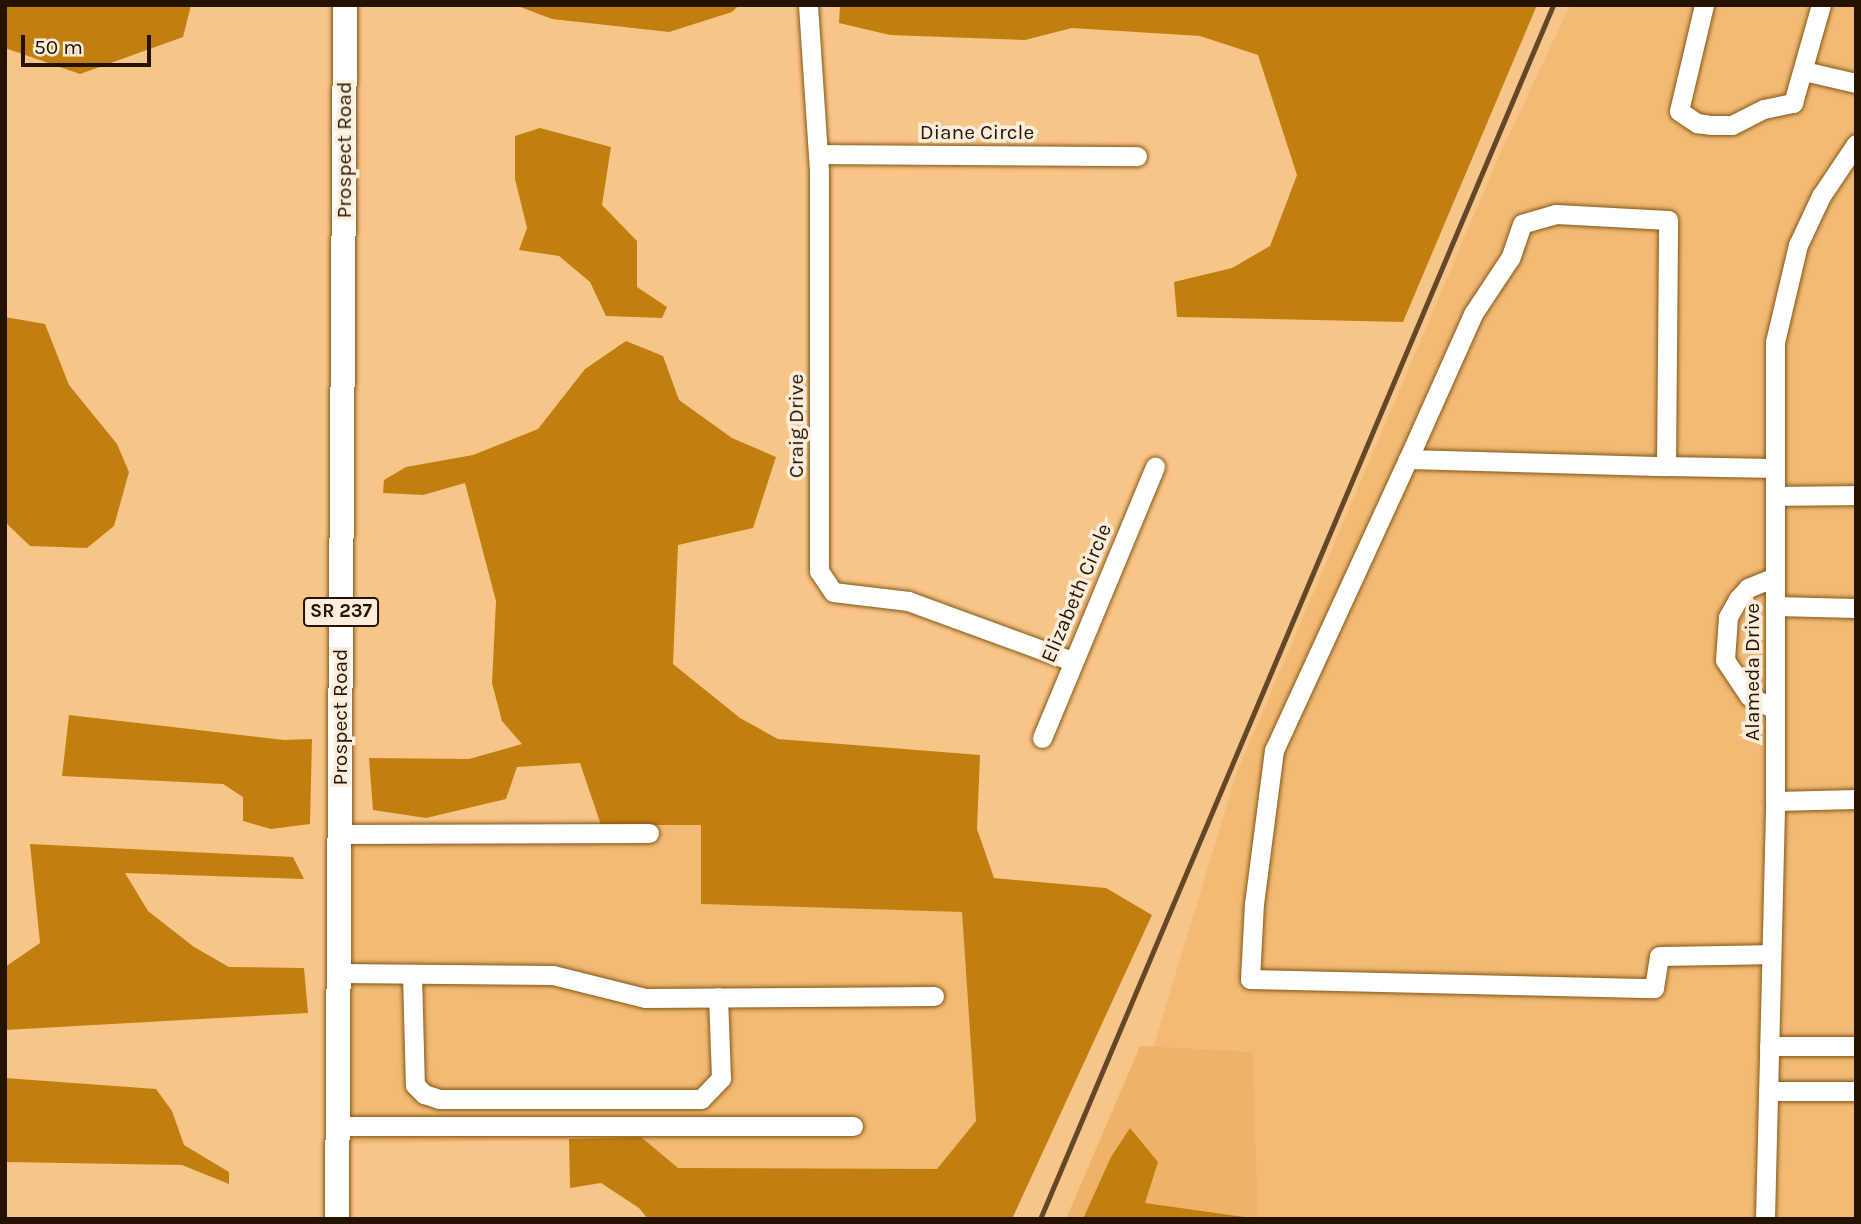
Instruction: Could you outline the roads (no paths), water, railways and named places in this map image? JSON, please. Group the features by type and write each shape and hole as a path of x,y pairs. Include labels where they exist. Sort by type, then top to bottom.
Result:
{"main road":[{"name":"Prospect Road","path":"337,1219 345,5"}],"street":[{"name":"Craig Drive","path":"808,5 818,154 819,572 833,592 908,601 1072,661"},
{"path":"1704,5 1679,111 1686,118 1732,125 1764,109 1794,103 1821,5"},
{"path":"1804,71 1856,83"},
{"name":"Alameda Drive","path":"1765,1219 1775,802 1775,342 1785,287 1798,244 1821,196 1856,144"},
{"name":"Diane Circle","path":"818,154 1136,156"},
{"path":"1666,466 1668,220 1556,214 1522,224 1510,258 1474,314 1275,750 1254,903 1250,979 1654,988 1660,956 1771,954"},
{"path":"1408,459 1775,468"},
{"name":"Elizabeth Circle","path":"1042,738 1155,467"},
{"path":"1775,496 1856,495"},
{"path":"1775,577 1748,588 1738,599 1728,617 1725,660 1749,696 1775,709"},
{"path":"1775,606 1856,608"},
{"path":"1775,802 1856,799"},
{"path":"339,834 649,833"},
{"path":"338,973 553,975 645,998 934,996"},
{"path":"412,974 415,1085 424,1094 439,1099 701,1099 721,1078 718,997"},
{"path":"1769,1046 1856,1046"},
{"path":"1768,1091 1856,1091"},
{"path":"337,1126 853,1126"}],"railway":[{"path":"1040,1219 1553,5"}]}
